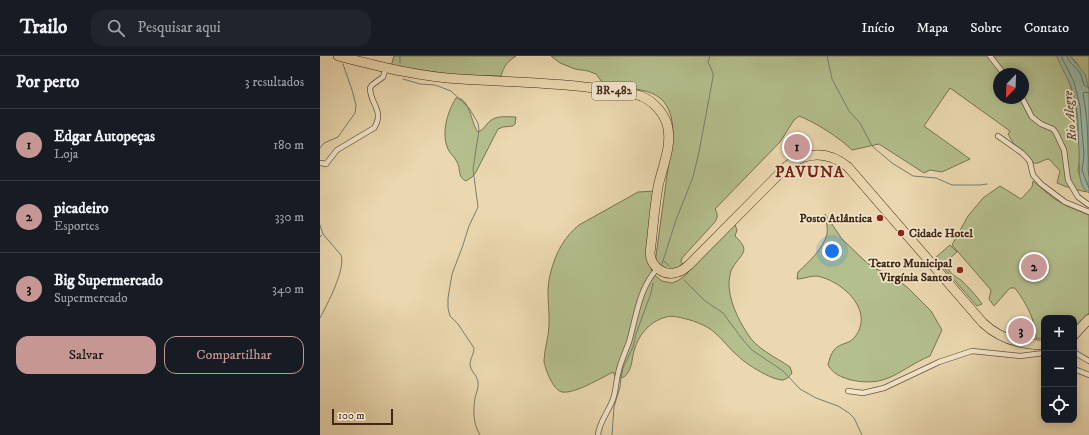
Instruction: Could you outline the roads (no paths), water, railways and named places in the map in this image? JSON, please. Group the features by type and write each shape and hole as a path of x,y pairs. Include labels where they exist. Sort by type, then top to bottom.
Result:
{"highway":[{"name":"BR-482","path":"338,56 438,77 541,82 582,86 629,93 641,96 650,101 659,109 664,118 669,139 658,187 650,253 653,264 657,269"},
{"path":"657,269 672,273 682,270 689,265 782,170 794,161 803,157 821,154 840,161 848,168 948,285 991,331 1024,344 1041,345"},
{"path":"1077,332 1089,319"}],"street":[{"path":"990,56 999,68"},
{"path":"320,163 326,164 337,150 374,128 377,124 378,114 370,94 370,88 383,77 386,67"},
{"path":"1025,104 1032,117 1041,124 1053,129 1056,133 1064,150 1068,180 1078,197 1089,205"},
{"path":"998,136 1027,158 1030,162 1033,175 1041,184 1065,202 1089,212"},
{"path":"598,435 600,426 611,406 614,397 618,372 627,348 647,282 657,269"},
{"path":"848,391 863,393 884,388 939,362 972,351 1020,356 1041,353"},
{"path":"1077,354 1089,361"},
{"path":"1077,370 1089,375"}],"water":[{"path":"1057,56 1070,56 1085,74 1089,90 1089,193 1085,190 1080,179 1077,108 1070,84"}],"waterway":[{"path":"400,56 400,63"},
{"path":"662,264 676,220 693,177 699,152 713,77 713,73 708,62 710,56"},
{"path":"827,56 832,79 849,111 860,123 872,146 892,163 913,176 936,178 952,185 987,184"},
{"path":"320,148 324,143 338,137 355,113 356,105 343,64"},
{"path":"403,79 420,84 435,85 451,91 469,108 478,123 479,130 473,169 478,207 469,226 452,274 448,308 450,316 458,324 474,348 470,363 471,369 478,382 474,412 476,426 480,435"},
{"path":"320,225 323,234 341,255 342,261 335,287 320,318"},
{"path":"664,261 669,266"},
{"path":"684,280 705,301 723,313 752,350 783,371 800,389 816,398 838,406 849,413 854,418 862,435"},
{"path":"612,435 614,407 620,387 623,368 633,347 653,283"}],"place":[{"name":"Edgar Autopeças","path":"797,147"},
{"name":"Posto Atlântica","path":"880,218"},
{"name":"Cidade Hotel","path":"901,233"},
{"name":"picadeiro","path":"1034,267"},
{"name":"Teatro Municipal Virgínia Santos","path":"960,270"},
{"name":"Big Supermercado","path":"1021,331"}],"district":[{"name":"PAVUNA","path":"810,172"}],"water label":[{"name":"Rio Alegre","path":"1070,116"}]}
